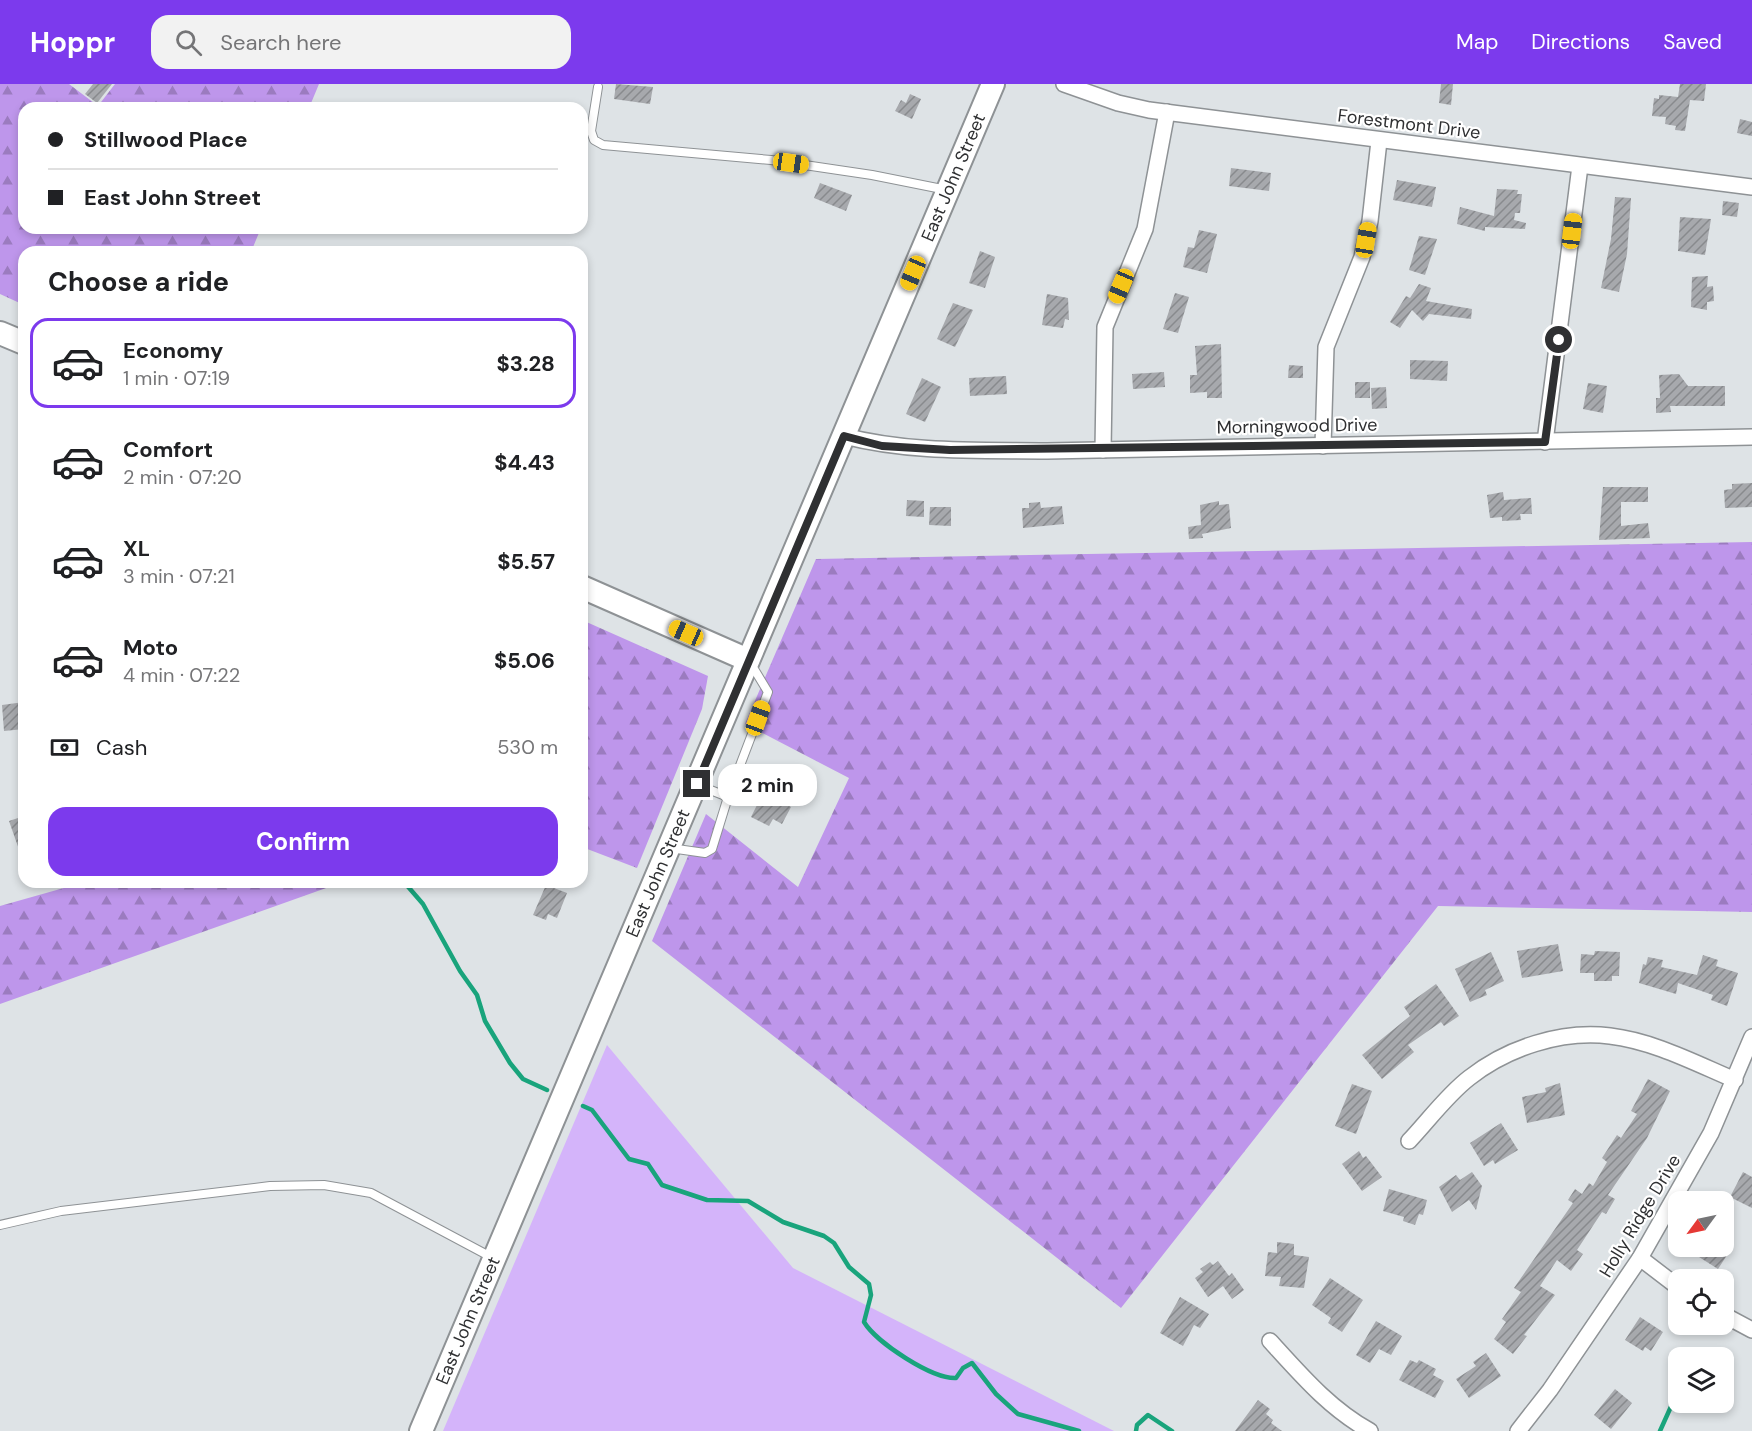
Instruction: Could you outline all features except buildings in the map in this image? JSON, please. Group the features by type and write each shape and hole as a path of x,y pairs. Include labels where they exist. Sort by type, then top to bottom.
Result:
{"main road":[{"name":"East John Street","path":"421,1431 993,84"},
{"path":"0,333 18,340"},
{"path":"588,590 748,660"}],"street":[{"name":"Forestmont Drive","path":"1064,84 1118,103 1167,112 1379,141 1752,187"},
{"path":"1103,450 1105,327 1145,229 1167,112"},
{"path":"1323,446 1326,347 1364,249 1379,141"},
{"path":"1545,442 1580,166"},
{"name":"Morningwood Drive","path":"844,436 882,446 950,450 1103,450 1752,437"},
{"path":"1409,1141 1468,1078 1510,1052 1559,1038 1610,1036 1665,1050 1735,1080"},
{"name":"Holly Ridge Drive","path":"1518,1431 1550,1390 1640,1258 1689,1174 1735,1080 1752,1037"},
{"path":"1640,1258 1668,1279"},
{"path":"1734,1320 1752,1330"},
{"path":"1270,1341 1316,1391 1347,1418 1370,1431"}],"lane":[{"path":"598,87 591,130 594,140 603,145 771,160 872,175 948,190"},
{"path":"668,848 705,853 712,849 728,797 768,692 748,660"},
{"path":"697,784 728,797"},
{"path":"0,1225 72,1210 270,1186 324,1185 371,1193 494,1258"}],"shaded area":[{"path":"607,1045 793,1268 1114,1431 443,1431"}],"green space":[{"path":"0,84 69,84 93,102 18,102 18,234 258,234 254,246 18,246 18,302 0,294"},
{"path":"115,84 319,84 312,102 101,102"},
{"path":"1752,542 1752,912 1438,906 1121,1308 652,941 706,814 798,887 849,778 745,724 816,559"},
{"path":"588,623 708,676 702,709 637,868 588,849"},
{"path":"64,888 326,888 0,1004 0,906"}],"waterway":[{"path":"409,888 423,904 460,971 477,995 485,1021 510,1063 523,1079 547,1090"},
{"path":"583,1106 592,1110 629,1159 648,1164 662,1185 707,1200 748,1201 783,1222 824,1236 834,1243 849,1267 869,1284 871,1295 864,1322 880,1340 892,1349 933,1373 946,1377 956,1378 963,1368 972,1363 996,1394 1018,1414 1079,1431"},
{"path":"1660,1431 1668,1413"},
{"path":"1136,1431 1137,1425 1148,1415 1172,1431"}],"route":[{"path":"697,784 844,436 882,446 950,450 1047,451 1545,442 1559,340"}]}
